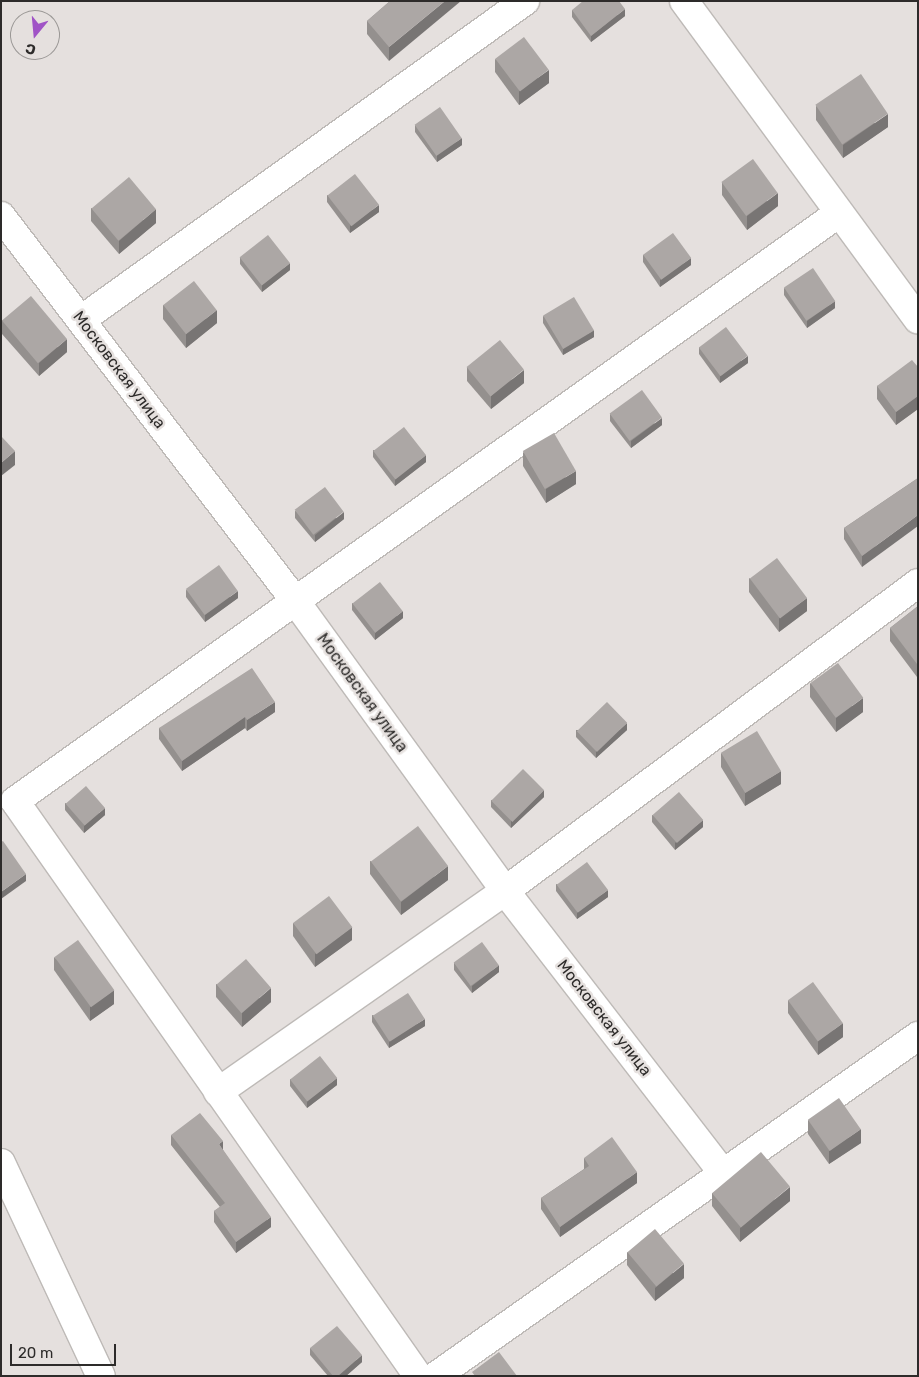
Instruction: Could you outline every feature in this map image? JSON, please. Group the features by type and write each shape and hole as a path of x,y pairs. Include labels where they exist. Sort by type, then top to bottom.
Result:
{"street":[{"path":"81,320 525,1"},
{"path":"684,1 918,319"},
{"path":"418,1376 15,801 839,213"},
{"name":"Московская улица","path":"1,216 296,602 505,890 722,1172"},
{"path":"218,1092 505,890 918,583"},
{"path":"436,1376 722,1172 918,1036"},
{"path":"1,1163 101,1376"}],"building":[{"path":"390,1 445,1 389,47 367,21"},
{"path":"583,1 619,1 625,9 591,36 572,10"},
{"path":"524,37 549,70 520,91 495,59"},
{"path":"861,74 888,114 842,145 815,105"},
{"path":"440,107 462,138 436,156 415,125"},
{"path":"753,159 778,193 746,216 721,182"},
{"path":"355,174 379,205 351,226 327,196"},
{"path":"129,177 156,209 118,241 91,208"},
{"path":"673,233 691,258 661,280 643,255"},
{"path":"268,235 290,263 262,286 240,257"},
{"path":"813,268 835,301 806,321 784,288"},
{"path":"194,281 217,310 186,334 163,305"},
{"path":"31,296 67,339 38,363 2,320"},
{"path":"574,297 594,330 563,349 543,316"},
{"path":"726,327 748,356 721,376 699,347"},
{"path":"500,340 524,370 490,397 467,367"},
{"path":"912,360 918,367 918,396 896,412 877,386"},
{"path":"642,390 662,418 630,441 610,414"},
{"path":"404,427 426,455 395,479 373,451"},
{"path":"554,433 576,471 545,489 523,451"},
{"path":"1,436 15,451 1,463"},
{"path":"918,478 918,515 862,556 844,528"},
{"path":"325,487 344,512 313,535 295,510"},
{"path":"777,558 807,598 780,618 750,578"},
{"path":"219,565 238,591 205,615 186,589"},
{"path":"380,582 403,611 375,633 352,604"},
{"path":"918,606 918,664 917,664 890,628"},
{"path":"838,663 863,698 836,718 810,683"},
{"path":"252,668 275,702 247,720 245,717 182,761 159,728"},
{"path":"607,702 627,723 597,752 577,731"},
{"path":"757,731 781,771 745,793 721,753"},
{"path":"523,769 544,790 512,822 491,801"},
{"path":"86,786 105,808 85,826 66,804"},
{"path":"679,792 703,820 677,843 653,815"},
{"path":"418,826 448,866 401,901 371,862"},
{"path":"3,841 26,874 1,892 1,842"},
{"path":"587,862 608,890 578,913 557,885"},
{"path":"329,896 352,927 317,954 293,923"},
{"path":"78,940 114,990 91,1007 55,957"},
{"path":"482,942 499,965 471,986 454,963"},
{"path":"246,959 271,988 241,1013 217,985"},
{"path":"813,982 843,1023 818,1041 788,1000"},
{"path":"408,993 425,1019 390,1042 373,1016"},
{"path":"320,1056 337,1078 307,1101 290,1079"},
{"path":"839,1098 861,1129 830,1151 808,1120"},
{"path":"200,1113 223,1141 219,1144 271,1217 236,1242 214,1211 225,1203 171,1135"},
{"path":"612,1137 637,1172 560,1227 541,1198 589,1166 584,1158"},
{"path":"761,1152 790,1186 741,1228 712,1193"},
{"path":"655,1229 684,1263 656,1287 627,1252"},
{"path":"337,1326 362,1355 338,1376 333,1376 310,1348"},
{"path":"499,1352 517,1376 475,1376 472,1372"}]}
